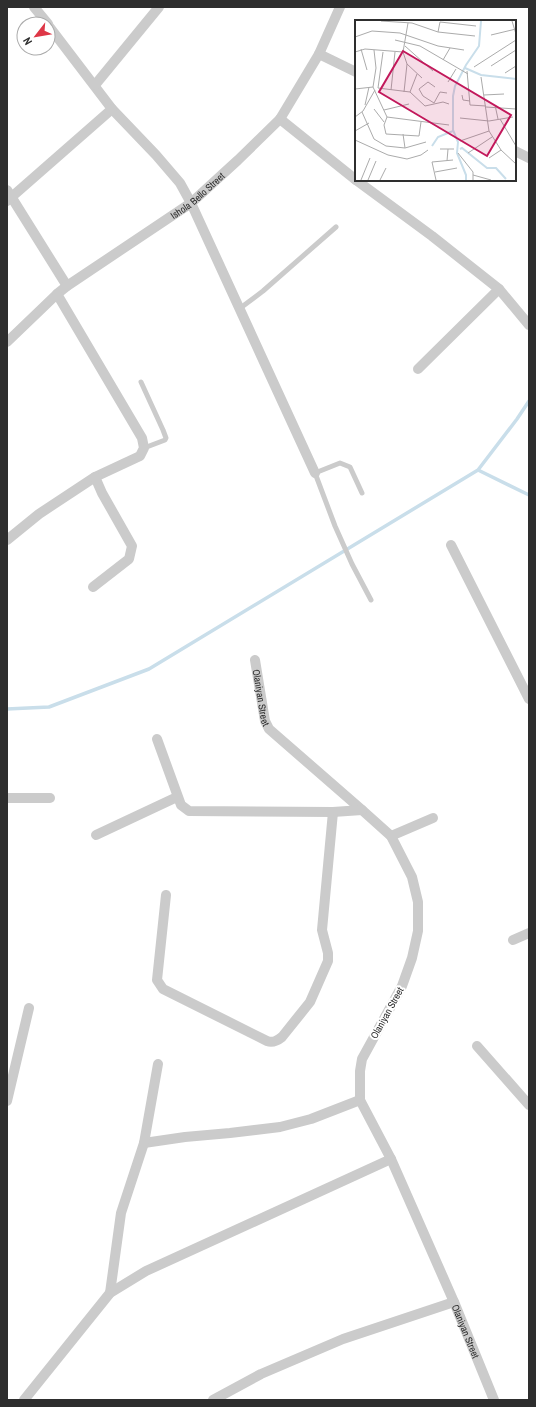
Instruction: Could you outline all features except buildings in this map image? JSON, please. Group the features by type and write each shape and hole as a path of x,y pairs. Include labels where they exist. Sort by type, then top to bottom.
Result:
{"street":[{"path":"34,7 41,16"},
{"path":"95,85 159,7"},
{"name":"Ishola Bello Street","path":"7,342 57,294 191,203 280,119 319,54 340,7"},
{"path":"56,34 112,109 156,155 180,183 191,203 315,473"},
{"path":"319,54 355,72"},
{"path":"68,286 8,196 112,109"},
{"path":"280,119 355,179"},
{"path":"516,152 529,158"},
{"path":"357,181 432,236 499,289 529,324"},
{"path":"418,369 499,289"},
{"path":"7,540 39,514 95,477 140,456 144,448 142,438 57,294"},
{"path":"93,587 129,559 132,546 102,493 95,477"},
{"path":"451,545 529,699"},
{"name":"Olaniyan Street","path":"255,660 265,721 269,729 391,836 412,877 418,902 418,931 412,958 402,986 362,1059 360,1071 360,1100 390,1159 454,1302 494,1400"},
{"path":"157,739 181,805 189,811 333,812 362,810"},
{"path":"7,798 50,798"},
{"path":"96,834 178,798"},
{"path":"166,895 157,980 160,987 267,1042 274,1042 282,1037 310,1002 328,961 328,953 322,930 333,812"},
{"path":"391,836 433,818"},
{"path":"513,940 529,933"},
{"path":"7,1101 30,1008"},
{"path":"477,1046 529,1104"},
{"path":"110,1293 121,1213 144,1143 158,1064"},
{"path":"144,1143 280,1126 312,1119 360,1100"},
{"path":"24,1400 110,1293 146,1271 390,1159"},
{"path":"214,1400 261,1374 343,1339 454,1302"}],"lane":[{"path":"239,309 336,227"},
{"path":"141,382 166,438 162,442 144,448"},
{"path":"362,493 350,467 340,463 315,473 335,526 352,564 371,600"}],"waterway":[{"path":"7,709 49,707 149,669 478,470 529,401"},
{"path":"478,470 529,495"}]}
